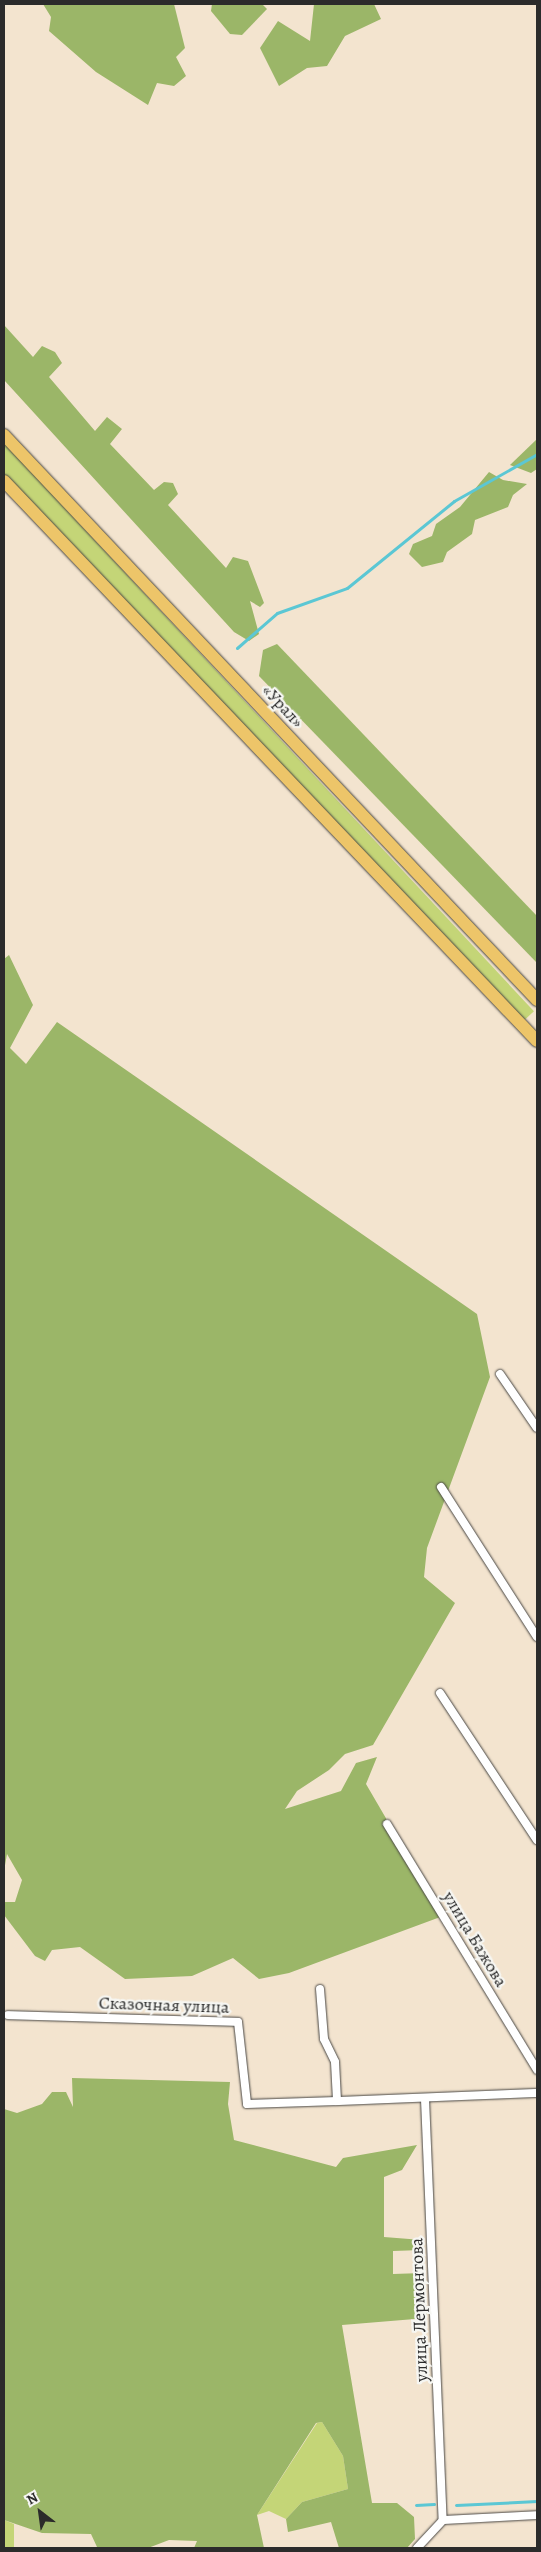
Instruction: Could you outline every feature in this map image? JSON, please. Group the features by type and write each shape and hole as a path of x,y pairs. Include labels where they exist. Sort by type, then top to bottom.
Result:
{"main road":[{"name":"«Урал»","path":"4,435 537,1000"},
{"path":"4,481 537,1041"}],"street":[{"path":"500,1374 537,1428"},
{"path":"441,1487 537,1637"},
{"path":"440,1693 537,1840"},
{"name":"улица Бажова","path":"387,1824 537,2070"},
{"path":"320,1989 324,2039 335,2062 337,2101"},
{"name":"Сказочная улица","path":"8,2015 238,2022 247,2104 425,2099 537,2093"},
{"name":"улица Лермонтова","path":"425,2099 443,2520"},
{"path":"417,2548 443,2520 537,2515"}],"green space":[{"path":"43,4 174,4 185,48 176,57 186,76 174,86 157,83 148,105 96,72 49,31 51,17"},
{"path":"212,4 262,4 267,9 242,35 230,34 211,11"},
{"path":"314,4 374,4 381,19 345,36 327,66 307,68 279,86 260,48 278,21 310,41"},
{"path":"4,325 33,357 42,346 55,352 62,363 49,377 95,431 107,417 122,429 110,444 154,490 164,482 173,483 178,494 168,505 226,568 233,557 248,561 264,603 260,607 250,601 259,634 249,641 234,632 4,380"},
{"path":"537,439 537,469 531,473 510,465"},
{"path":"4,443 534,1011 518,1026 4,475"},
{"path":"489,472 503,480 527,484 513,495 508,507 475,520 472,534 447,552 443,562 422,567 409,554 413,544 432,536 436,524 460,507"},
{"path":"277,644 537,916 537,963 259,676 263,650"},
{"path":"9,955 33,1005 10,1048 26,1064 57,1022 477,1314 490,1377 427,1548 424,1577 455,1603 373,1745 345,1754 329,1770 297,1791 285,1809 341,1791 356,1763 377,1757 366,1784 443,1916 289,1973 259,1979 233,1958 192,1976 125,1979 80,1947 52,1950 45,1961 35,1956 4,1915 4,1902 15,1902 22,1880 7,1854 4,1871 4,959"},
{"path":"72,2078 230,2082 228,2104 234,2140 336,2167 343,2158 417,2145 402,2170 384,2177 384,2237 422,2240 422,2250 393,2251 393,2274 423,2273 427,2318 342,2325 372,2503 397,2503 414,2517 415,2539 407,2548 339,2548 331,2522 288,2532 286,2519 302,2502 348,2489 343,2456 322,2422 316,2423 257,2515 264,2548 194,2548 197,2541 169,2540 148,2548 97,2547 91,2534 42,2533 4,2520 4,2109 17,2113 42,2104 52,2092 66,2092 73,2107"},
{"path":"322,2422 343,2456 348,2489 302,2502 286,2519 269,2511 257,2515 317,2423"},
{"path":"4,2520 14,2524 14,2548 4,2548"}],"waterway":[{"path":"237,648 277,613 347,588 454,501 537,454"},
{"path":"456,2505 537,2501"},
{"path":"416,2505 434,2504"}]}
